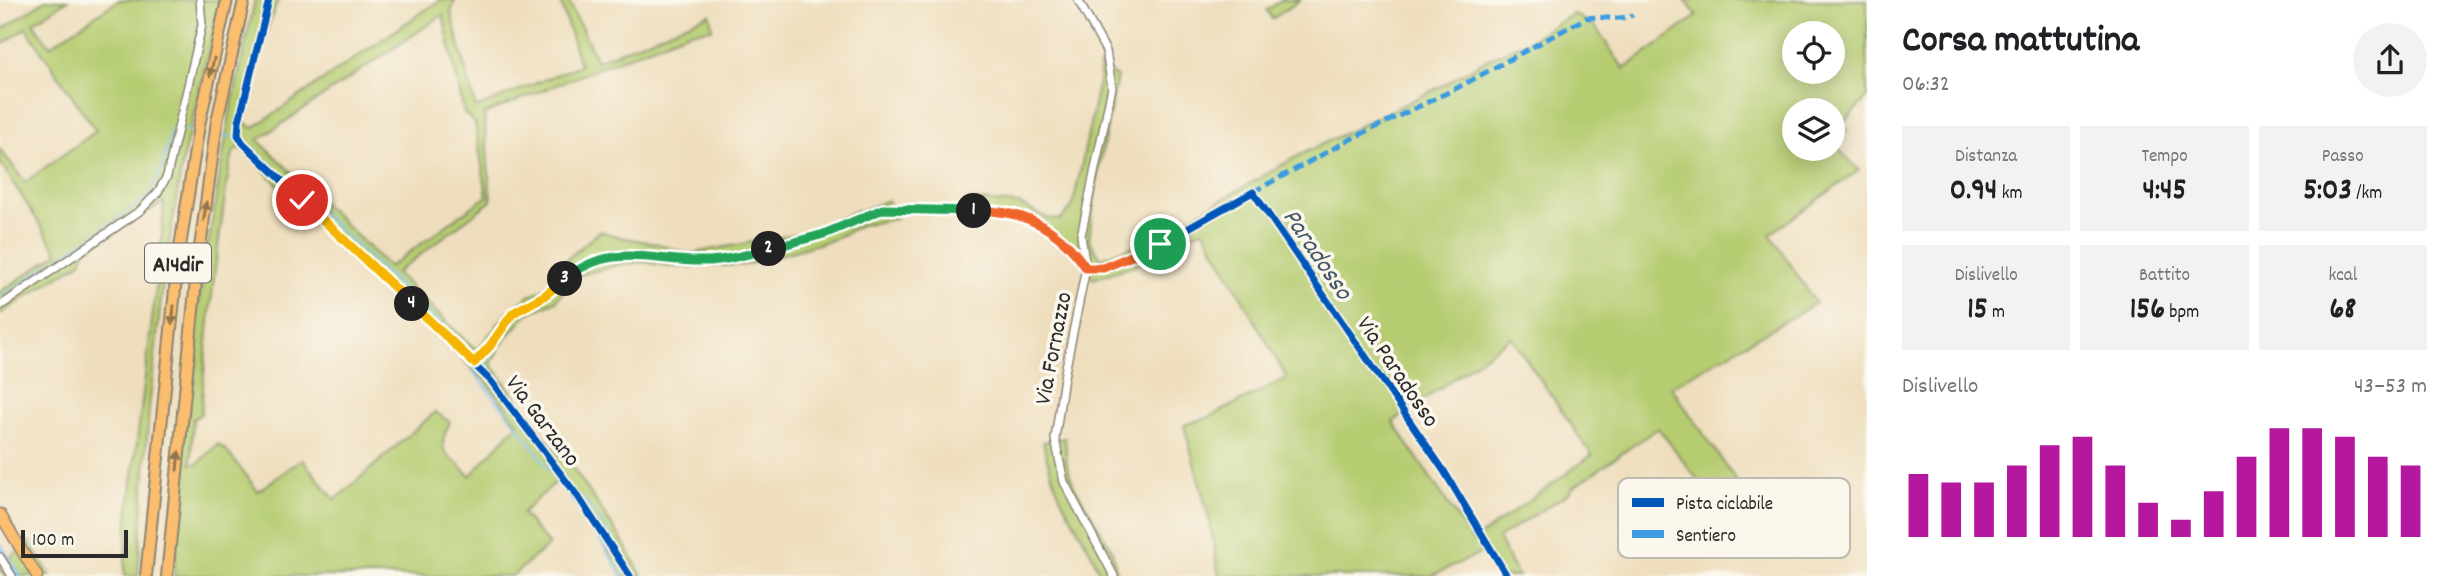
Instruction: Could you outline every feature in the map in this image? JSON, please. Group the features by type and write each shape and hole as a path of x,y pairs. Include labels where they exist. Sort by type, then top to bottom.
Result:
{"highway":[{"name":"A14dir","path":"146,576 178,260 199,125 227,0"},
{"name":"A14dir","path":"167,576 197,270 217,121 244,0"}],"main road":[{"path":"0,514 37,576"}],"street":[{"path":"0,306 141,210 158,192 167,176 202,25 200,0"},
{"name":"Via Garzano","path":"270,0 239,121 238,135 245,146 491,381 579,498 630,576"},
{"name":"Via Fornazzo","path":"1078,0 1106,51 1112,87 1081,236 1086,268 1064,377 1055,439 1064,481 1114,576"},
{"name":"Via Paradosso","path":"1086,268 1103,268 1160,244 1253,192 1444,471 1507,576"},
{"path":"474,363 490,346 513,313 544,296 578,268 596,260 630,255 690,261 734,257 804,241 888,208 990,210 1015,214 1046,227 1078,255 1086,268"},
{"path":"0,557 12,576"}],"green space":[{"path":"45,0 68,0 33,23 50,46 119,0 221,0 183,158 163,281 149,409 138,576 124,576 129,506 161,248 164,202 85,251 81,262 0,314 0,292 58,253 0,162 0,149 25,182 96,131 26,28 0,46 0,31"},
{"path":"255,0 278,0 261,46 241,120 253,128 440,0 455,0 451,13 476,108 580,65 560,0 568,0 597,61 710,14 712,29 689,32 484,114 491,201 396,273 471,346 478,349 506,314 529,296 546,288 566,260 600,231 688,254 817,230 855,211 888,200 896,219 861,225 832,240 745,265 676,267 644,262 618,265 576,276 556,301 527,314 500,346 491,364 564,462 571,465 620,537 642,576 622,576 599,533 559,479 522,513 549,545 512,576 174,576 181,458 193,337 230,113","holes":["443,15 464,113 475,123 487,196 389,267 258,140","239,148 245,151 330,239 486,381 518,424 470,476 446,453 443,442 450,422 435,412 335,500 302,459 258,491 226,450 218,444 197,464 191,464 193,419 201,414 227,178 234,151"]},
{"path":"1282,0 1300,0 1272,19 1267,10"},
{"path":"1685,0 1867,0 1867,98 1845,121 1845,98 1782,98 1782,161 1845,161 1845,155 1859,170 1770,234 1816,303 1671,387 1734,478 1696,478 1658,428 1569,493 1498,538 1519,576 1500,576 1483,552 1431,576 1219,576 1210,522 1184,425 1207,418 1287,378 1203,229 1140,263 1093,279 1076,246 1020,220 978,220 968,200 1019,204 1047,218 1060,220 1072,207 1100,77 1099,66 1117,77 1096,182 1089,240 1101,258 1156,237 1300,155 1442,86 1573,14 1594,25 1624,69 1697,16","holes":["1511,337 1592,455 1473,541 1393,422"]},
{"path":"1065,438 1067,466 1074,486 1112,550 1117,576 1100,576 1055,483 1043,442"},
{"path":"29,541 51,576 5,576 0,568"}],"waterway":[{"path":"0,297 149,196 161,170 172,129"},
{"path":"185,130 191,131"},
{"path":"222,135 232,137"},
{"path":"250,145 473,355"},
{"path":"544,300 519,314 485,363 552,457"},
{"path":"472,370 517,425 587,521 623,576"},
{"path":"583,498 635,576"},
{"path":"0,547 18,576"}],"marked path":[{"path":"1253,192 1353,138 1457,88 1586,18 1620,18 1633,15"}],"cycle path":[{"path":"269,0 239,121 238,135 243,143 491,381 579,498 630,576"},
{"path":"474,363 490,346 513,313 544,296 578,268 595,260 630,255 689,261 734,257 804,241 888,208 1015,213 1046,227 1078,255 1086,268 1103,268 1160,244 1253,192 1444,471 1507,576"}],"route":[{"path":"302,200 474,363 490,346 513,313 544,296 578,268 596,260 630,255 690,261 734,257 804,241 883,209 990,210 1015,214 1046,227 1078,255 1086,268 1103,268 1160,244"}],"water label":[{"name":"Paradosso","path":"1319,253"}]}
